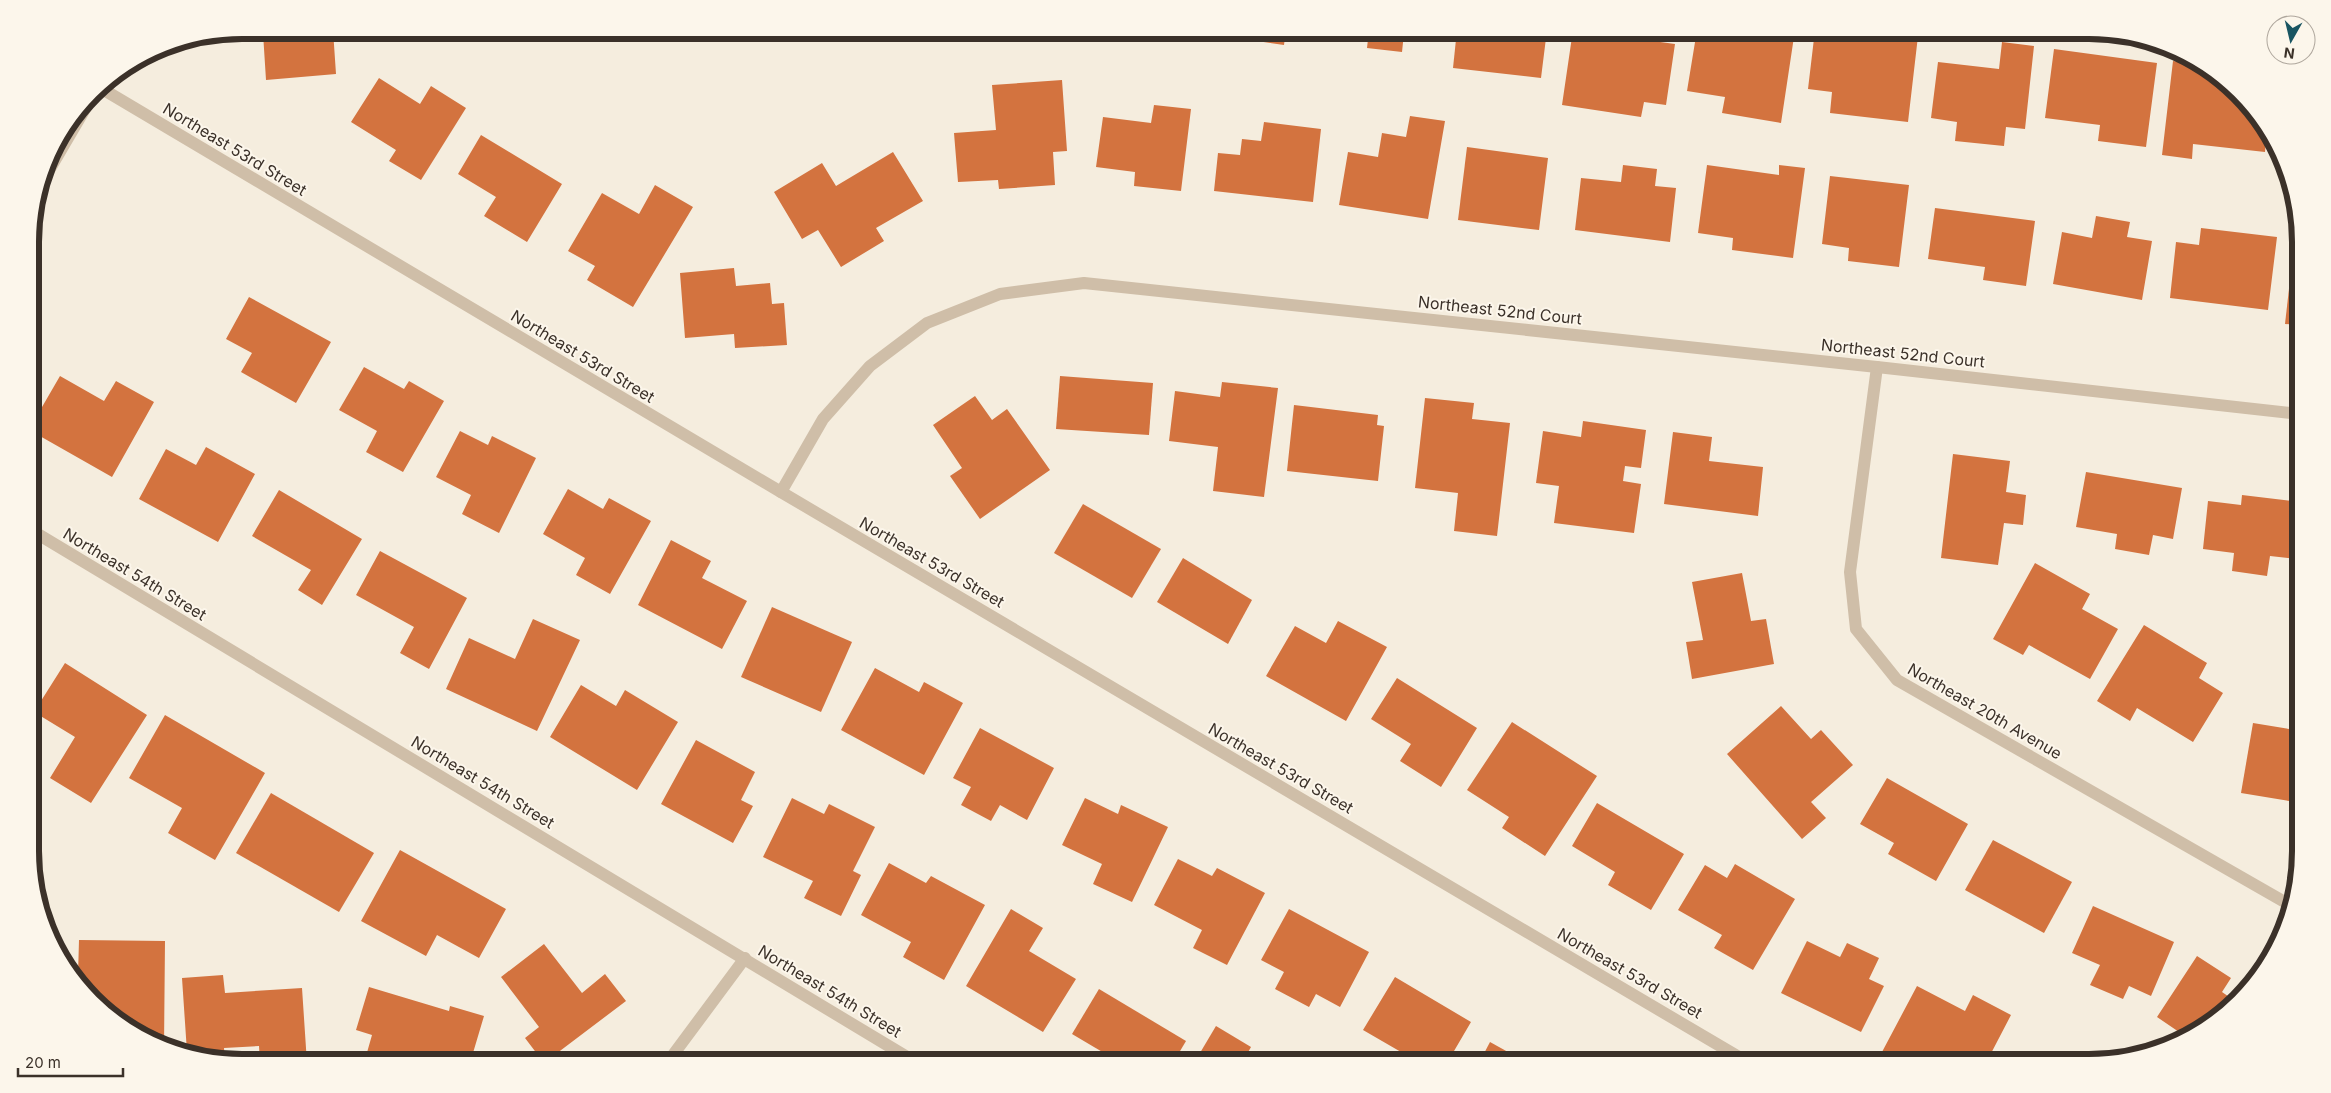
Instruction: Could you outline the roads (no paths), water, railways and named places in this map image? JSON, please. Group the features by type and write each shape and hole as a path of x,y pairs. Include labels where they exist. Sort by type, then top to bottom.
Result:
{"street":[{"name":"Northeast 53rd Street","path":"106,91 781,492 1735,1054"},
{"path":"61,150 75,127"},
{"name":"Northeast 52nd Court","path":"781,492 823,419 870,366 927,323 1000,294 1084,283 2292,413"},
{"name":"Northeast 20th Avenue","path":"1877,367 1850,572 1856,629 1897,680 2285,902"},
{"name":"Northeast 54th Street","path":"39,535 902,1054"},
{"path":"674,1054 745,958"}]}
